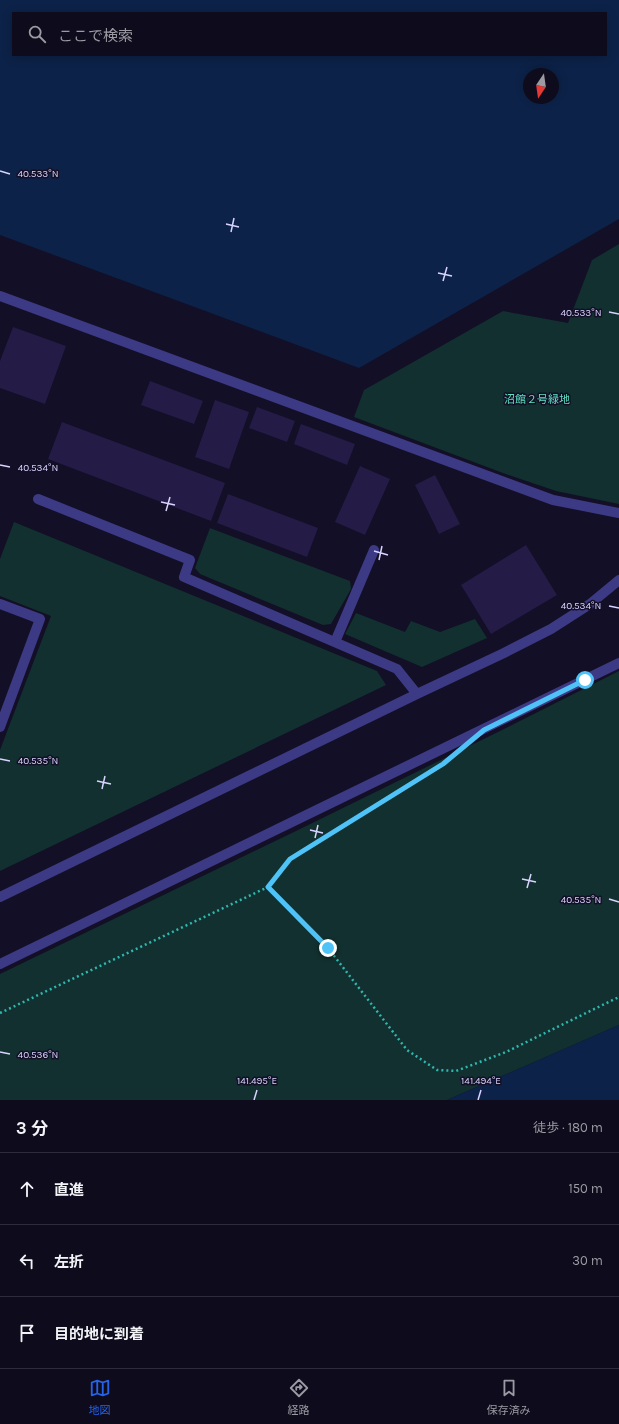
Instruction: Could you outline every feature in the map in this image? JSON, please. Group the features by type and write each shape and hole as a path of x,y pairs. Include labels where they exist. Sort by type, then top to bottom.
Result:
{"street":[{"path":"0,296 553,500 619,513"},
{"path":"38,499 190,560 184,577 397,669 417,694"},
{"path":"335,642 374,550"},
{"path":"0,897 551,629 590,604 619,580"},
{"path":"0,604 40,619 0,727"},
{"path":"0,964 477,734 619,663"}],"path":[{"path":"0,1013 268,887 290,859 429,772"},
{"path":"268,887 328,948 408,1050 437,1070 456,1071 506,1052 619,997"}],"green space":[{"name":"沼館２号緑地","path":"619,244 619,504 556,491 503,473 354,417 364,390 503,311 568,323 592,260"},
{"path":"14,522 377,671 386,685 0,871 0,750 51,616 0,596 0,559"},
{"path":"210,528 350,581 351,589 331,624 323,625 200,574 195,568"},
{"path":"356,613 405,632 411,621 440,632 475,619 487,638 422,667 345,634"},
{"path":"619,671 619,1025 447,1100 0,1100 0,974 296,831"}],"water":[{"path":"0,0 619,0 619,219 359,368 0,235"},
{"path":"619,1025 619,1100 447,1100"}],"building":[{"path":"13,327 66,346 45,404 0,388 0,361"},
{"path":"150,381 203,401 194,424 141,405"},
{"path":"215,400 249,412 229,469 195,457"},
{"path":"257,407 295,421 287,442 249,428"},
{"path":"62,422 225,483 211,521 48,459"},
{"path":"301,424 355,444 347,465 294,444"},
{"path":"360,466 390,479 365,535 335,522"},
{"path":"435,475 460,524 439,534 415,485"},
{"path":"228,494 318,528 307,557 217,523"},
{"path":"526,545 557,595 491,634 461,585"}],"route":[{"path":"328,948 268,887 290,859 443,764 484,730 585,680"}]}
